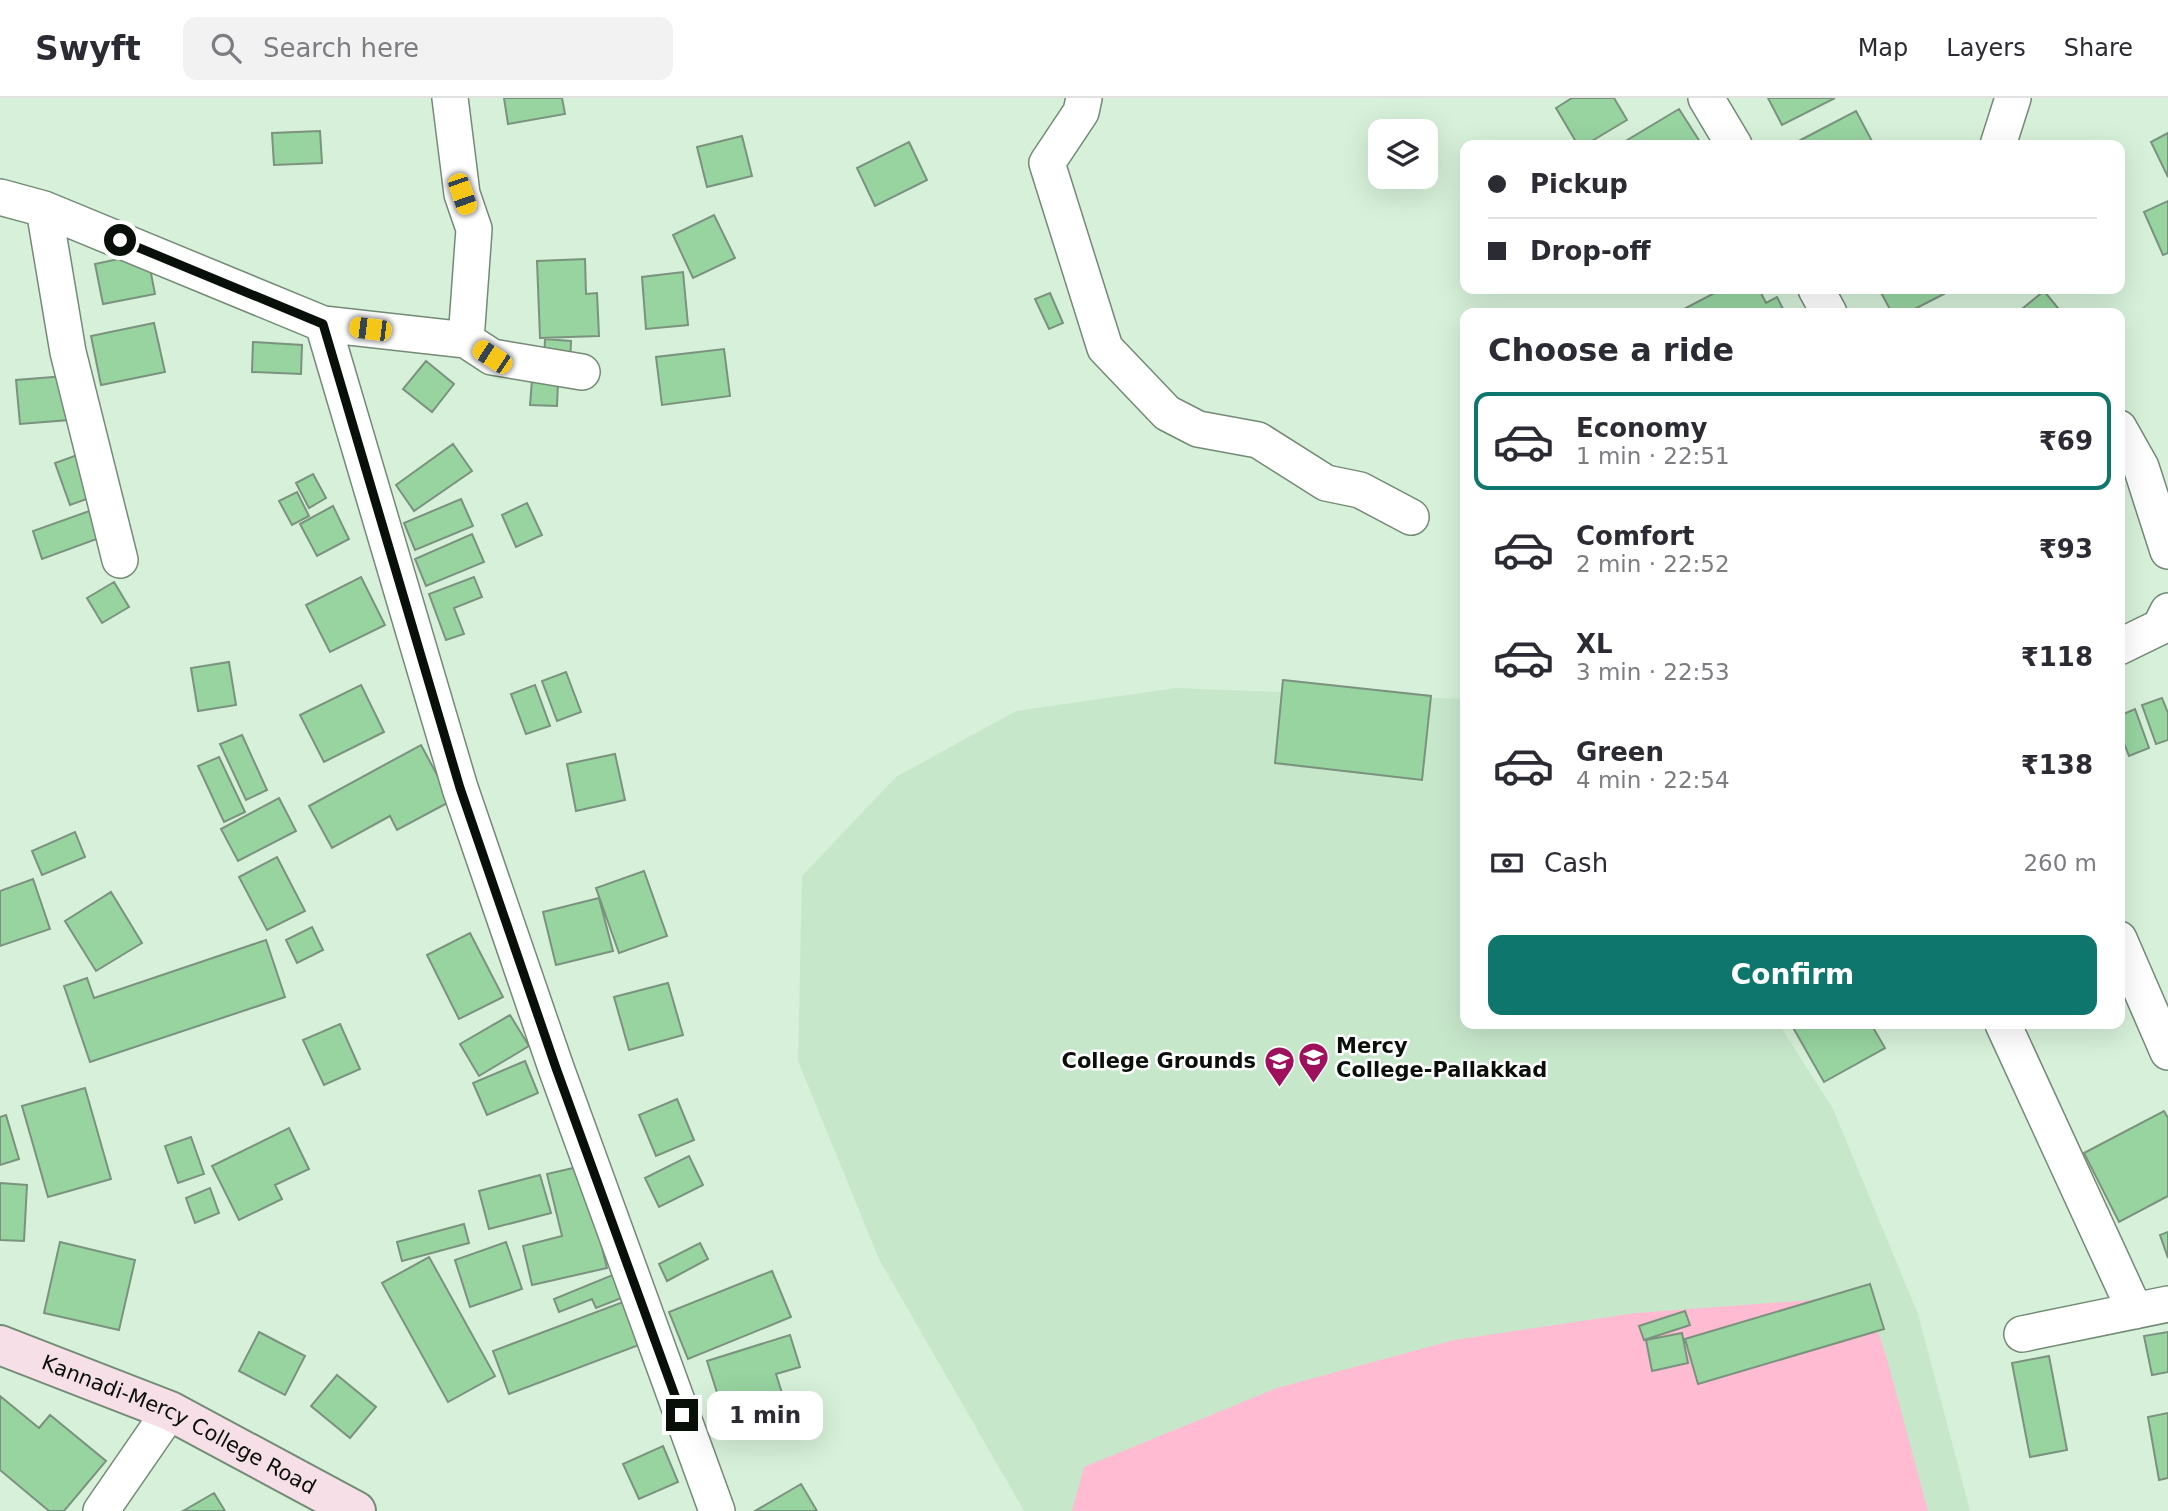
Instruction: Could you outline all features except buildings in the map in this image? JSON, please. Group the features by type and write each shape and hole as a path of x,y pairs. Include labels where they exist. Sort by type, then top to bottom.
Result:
{"main road":[{"name":"Kannadi-Mercy College Road","path":"0,1345 170,1411 356,1511"}],"street":[{"path":"450,98 462,194 474,229 466,340"},
{"path":"1084,98 1081,112 1047,163 1105,348 1167,413 1198,429 1258,440 1326,483 1360,490 1411,517"},
{"path":"1706,98 1731,140"},
{"path":"2000,140 2014,98"},
{"path":"0,197 44,209 323,324 466,340 492,357 582,372"},
{"path":"44,209 68,352 120,561"},
{"path":"323,324 460,788 556,1068 718,1511"},
{"path":"2125,439 2141,467 2168,551"},
{"path":"2125,644 2160,627 2168,611"},
{"path":"2125,953 2168,1052"},
{"path":"2006,1029 2151,1308 2022,1334"},
{"path":"102,1511 170,1411"}],"shaded area":[{"name":"Mercy College-Pallakkad","path":"1176,688 1460,699 1460,1029 1782,1029 1833,1109 1918,1314 1970,1511 1024,1511 879,1259 798,1061 802,876 896,777 1016,711"},
{"path":"1866,1296 1887,1359 1928,1511 1072,1511 1084,1467 1277,1388 1454,1340 1636,1313"}],"place":[{"name":"Mercy College-Pallakkad","path":"1313,1085"},
{"name":"College Grounds","path":"1279,1088"}],"route":[{"path":"120,240 323,324 460,788 556,1068 682,1415"}]}
